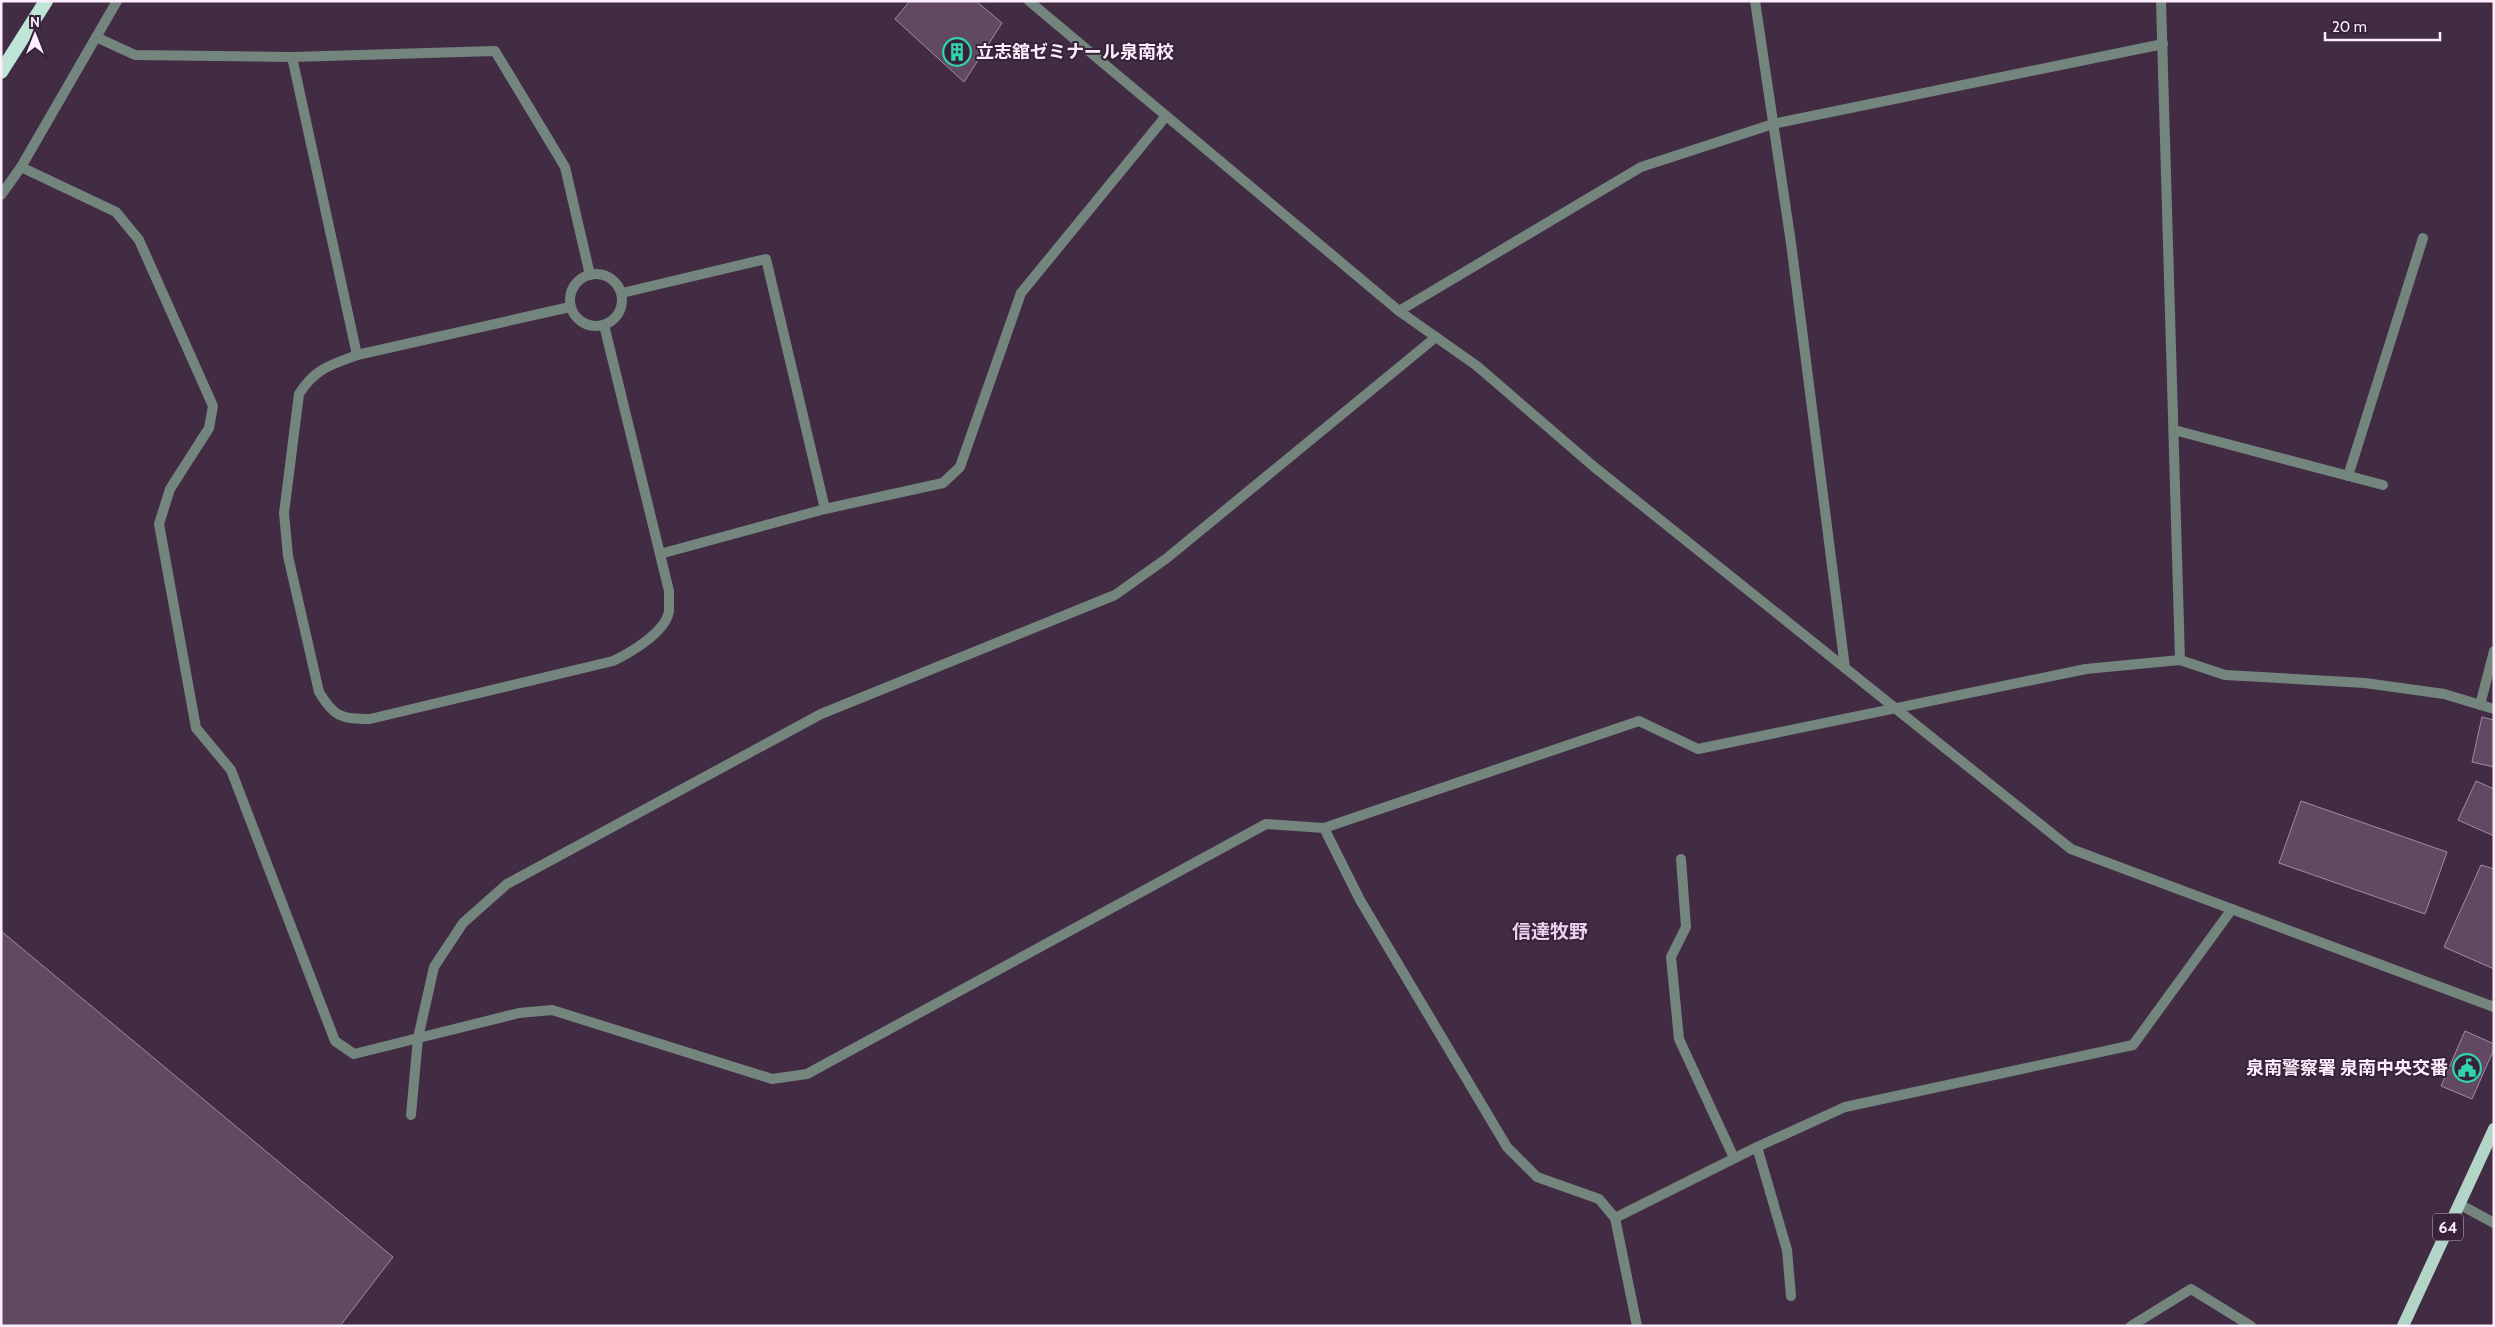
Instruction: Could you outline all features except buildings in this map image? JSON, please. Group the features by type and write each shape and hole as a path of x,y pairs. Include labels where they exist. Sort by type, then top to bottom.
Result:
{"highway":[{"path":"1,72 46,1"}],"main road":[{"name":"64","path":"2403,1326 2494,1129"}],"street":[{"path":"1,195 21,166 117,1"},
{"path":"1029,1 1399,311 1477,366 1593,466 2071,848 2494,1007"},
{"path":"1755,1 1791,243 1845,668"},
{"path":"2161,1 2180,660"},
{"path":"96,37 135,55 292,56 495,51 565,167 590,275"},
{"path":"1399,311 1641,166 1773,124 2162,44"},
{"path":"292,56 357,355"},
{"path":"660,554 824,509 943,483 960,467 1021,293 1166,116"},
{"path":"21,166 116,212 139,240 213,406 209,428 170,489 159,524 196,728 231,770 335,1041 354,1054 519,1013 552,1010 772,1080 806,1074 1266,824 1324,828 1640,721 1698,749 2086,669 2180,660 2225,674 2365,683 2444,694 2494,709"},
{"path":"2348,476 2423,238"},
{"path":"622,293 766,259 824,509"},
{"path":"598,274 613,280 622,293 623,301 618,316 604,325 587,325 580,321 570,307 570,298 576,283 590,275 598,274"},
{"path":"570,307 357,355 324,367 309,379 299,394 284,513 288,556 319,692 331,711 351,719 370,719 613,661 636,650 658,628 669,613 669,591 604,325"},
{"path":"411,1115 418,1038 434,967 463,923 507,884 821,714 1115,594 1167,558 1436,337"},
{"path":"2174,430 2383,484"},
{"path":"2480,705 2494,651"},
{"path":"1324,828 1360,900 1507,1147 1537,1177 1599,1199 1615,1218 1637,1326"},
{"path":"1681,859 1686,927 1671,957 1679,1039 1734,1158"},
{"path":"1615,1218 1734,1158 1845,1107 2133,1045 2232,909"},
{"path":"1757,1147 1787,1250 1791,1296"},
{"path":"2459,1204 2494,1223"},
{"path":"2131,1326 2191,1289 2251,1326"}],"place":[{"name":"立志舘ゼミナール泉南校","path":"957,52"},
{"name":"泉南警察署 泉南中央交番","path":"2467,1068"}],"district":[{"name":"信達牧野","path":"1550,931"}]}
